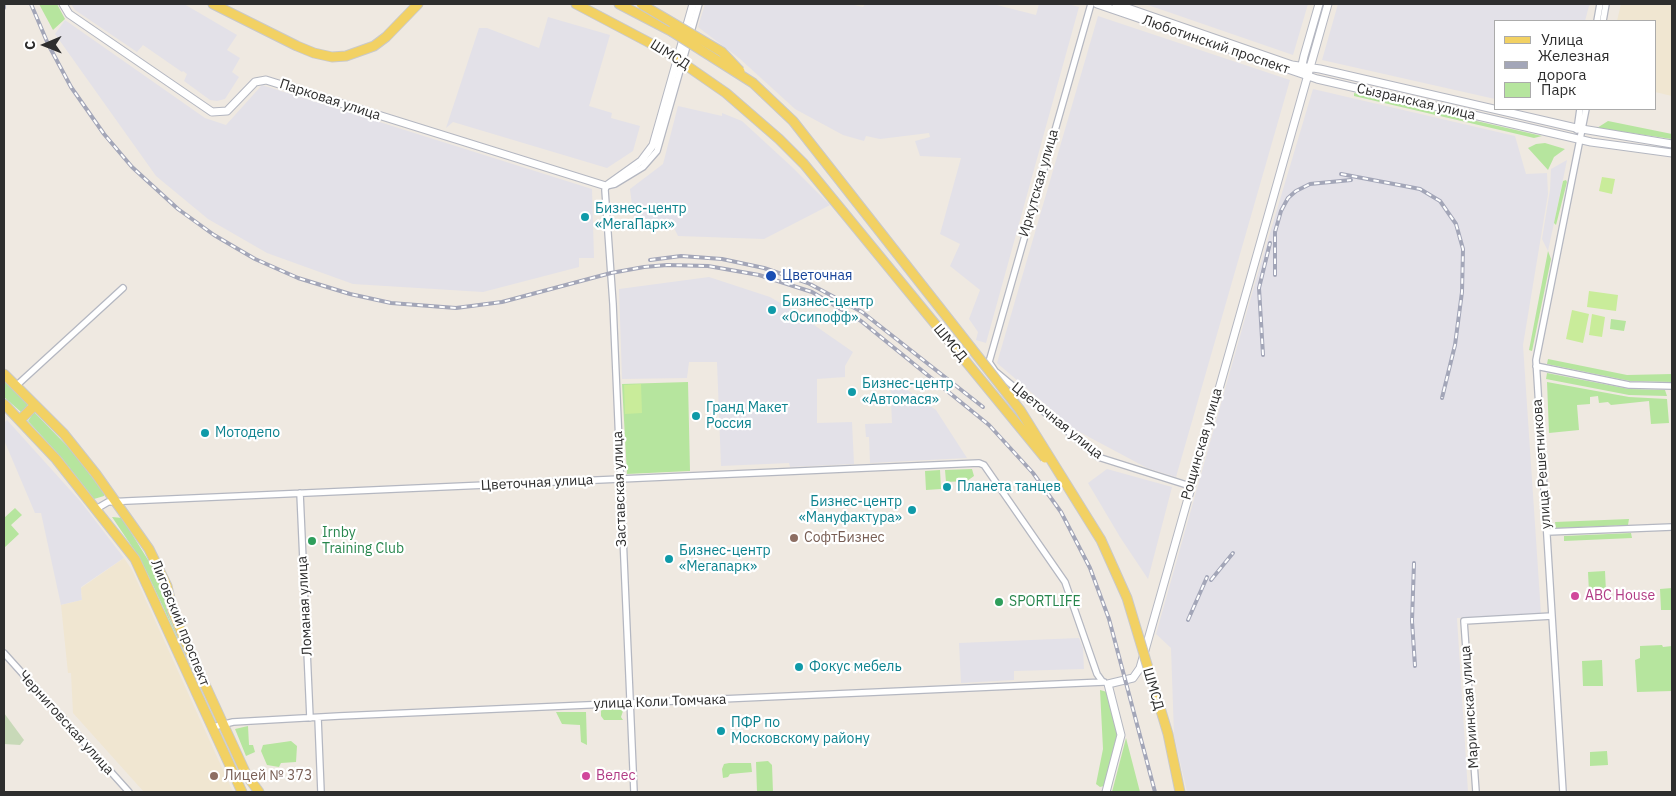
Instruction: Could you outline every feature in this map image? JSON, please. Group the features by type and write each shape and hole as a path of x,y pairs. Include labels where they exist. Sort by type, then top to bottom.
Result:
{"main road":[{"path":"213,4 314,53 332,57 346,56 374,46 386,37 418,4"},
{"name":"ШМСД","path":"576,4 607,18 690,67 726,93 779,139 827,190 862,236 1043,455 1099,542 1124,599 1157,701 1179,792"},
{"name":"ШМСД","path":"619,4 671,31 753,83 793,120 1020,410 1102,540 1127,598 1168,734 1179,792"},
{"path":"641,4 722,52 753,83"},
{"name":"Лиговский проспект","path":"4,374 64,434 149,549 162,574 179,629 246,774 259,792"},
{"name":"Лиговский проспект","path":"4,404 56,460 135,559 242,792"},
{"path":"20,420 35,405"}],"street":[{"name":"Парковая улица","path":"63,4 69,14 212,112 227,111 255,82 266,80 606,186"},
{"path":"606,186 641,161 653,145 693,4"},
{"path":"606,186 615,184 638,171 657,151 699,4"},
{"name":"Иркутская улица","path":"989,362 1090,4"},
{"name":"Люботинский проспект","path":"1096,4 1307,76"},
{"name":"Люботинский проспект","path":"1116,4 1289,64 1306,66"},
{"name":"Рощинская улица","path":"1105,682 1133,678 1138,672 1307,76 1306,66 1319,4"},
{"name":"Рощинская улица","path":"1306,66 1328,4"},
{"path":"1597,20 1600,4"},
{"path":"1603,20 1606,4"},
{"name":"Сызранская улица","path":"1306,66 1494,109"},
{"name":"Сызранская улица","path":"1307,76 1579,139 1672,154"},
{"name":"Сызранская улица","path":"1497,110 1579,129 1672,144"},
{"name":"улица Решетникова","path":"1563,792 1536,366 1579,139 1580,110"},
{"name":"улица Решетникова","path":"1579,129 1586,110"},
{"path":"1632,149 1633,138"},
{"name":"Заставская улица","path":"606,186 634,792"},
{"path":"16,386 123,288"},
{"name":"Цветочная улица","path":"989,362 995,371 1096,456 1190,486"},
{"path":"1536,366 1629,384 1672,386"},
{"name":"Цветочная улица","path":"96,509 108,502 979,463 984,465 1065,582 1096,674 1105,682"},
{"name":"Ломаная улица","path":"300,493 310,718"},
{"path":"1547,532 1672,527"},
{"name":"Мариинская улица","path":"1476,792 1464,621 1552,616"},
{"name":"Черниговская улица","path":"4,653 129,792"},
{"path":"1105,682 1120,735 1106,792"},
{"name":"улица Коли Томчака","path":"213,727 223,723 310,718 1105,682"},
{"path":"318,718 321,792"}],"shaded area":[{"path":"71,4 184,4 237,35 227,50 240,58 232,72 239,77 225,99 210,100 184,81 187,74 183,71 143,45 137,52 75,10"},
{"path":"705,4 850,4 863,7 865,4 993,4 1036,15 1039,4 1068,4 1079,7 986,343 976,340 978,332 969,319 980,290 950,266 960,244 940,234 961,158 920,156 915,141 930,137 929,133 880,139 866,136 864,141 843,135 795,109 739,58 698,27"},
{"path":"1145,4 1308,4 1293,55"},
{"path":"1338,4 1592,4 1589,6 1585,20 1494,20 1494,99 1322,60"},
{"path":"1621,4 1672,4 1672,96 1656,92 1656,20 1617,20"},
{"path":"1098,16 1290,80 1176,477 1147,468 1074,429 997,363"},
{"path":"548,17 610,35 589,106 612,113 611,118 640,126 633,151 607,168 453,122 446,128 479,28 487,28 539,48"},
{"path":"65,20 205,118 226,125 262,85 592,189 594,258 579,258 579,267 483,292 353,284 267,253 208,219 156,176 55,34"},
{"path":"1313,89 1515,136 1526,174 1547,173 1548,194 1523,345 1541,614 1457,618 1468,792 1187,792 1174,735 1171,648 1156,634 1253,290"},
{"path":"678,106 722,116 722,113 742,121 830,205 764,239 678,236 674,228 635,228 630,189 663,164"},
{"path":"1567,160 1548,251 1542,239 1550,190 1551,169"},
{"path":"709,277 770,297 794,311 853,352 845,366 845,377 817,379 817,423 852,422 854,464 790,467 789,463 721,466 717,362 689,362 687,378 622,379 619,289"},
{"path":"890,378 936,410 967,458 870,463 869,437 866,437 865,424 892,423"},
{"path":"7,420 81,502 124,558 81,587 82,600 61,605 41,513 35,513 4,440 4,423"},
{"path":"1107,469 1172,487 1148,579 1088,483"},
{"path":"124,558 132,570 233,792 144,792 73,713 71,673 68,673 61,605 82,600 81,588"},
{"path":"1079,638 1083,648 1084,669 1014,671 1014,680 961,683 959,643"}],"green space":[{"path":"39,4 57,4 65,19 53,30"},
{"path":"1354,93 1542,136 1534,138 1354,96"},
{"path":"1608,121 1672,134 1672,139 1597,128"},
{"path":"1545,143 1565,149 1554,157 1548,170 1528,148 1536,144"},
{"path":"1602,177 1615,179 1612,194 1599,191"},
{"path":"1566,180 1556,225 1554,223 1563,181"},
{"path":"1548,251 1551,259 1532,351 1529,350"},
{"path":"1589,291 1618,295 1616,311 1587,307"},
{"path":"1572,310 1589,314 1583,343 1566,339"},
{"path":"1592,314 1605,317 1602,337 1589,335"},
{"path":"1611,319 1626,321 1624,331 1610,329"},
{"path":"1548,359 1627,375 1672,374 1672,382 1630,381 1547,364"},
{"path":"1547,373 1629,389 1665,390 1667,396 1629,395 1546,379"},
{"path":"4,380 27,403 27,406 21,412 4,397"},
{"path":"688,382 690,471 627,474 622,384"},
{"path":"1547,382 1629,397 1667,399 1669,423 1651,424 1649,401 1611,405 1608,402 1599,403 1598,396 1590,397 1590,404 1577,405 1579,430 1549,433"},
{"path":"641,384 642,413 625,414 624,385"},
{"path":"34,412 71,450 104,493 104,496 94,499 61,457 28,421"},
{"path":"972,469 974,476 967,481 946,482 945,470"},
{"path":"940,470 941,489 926,490 925,471"},
{"path":"15,508 22,515 11,525 19,534 4,548 4,518"},
{"path":"112,517 122,518 158,576 169,617 214,716 139,557"},
{"path":"1629,519 1628,525 1556,528 1555,522"},
{"path":"1631,533 1632,538 1564,541 1564,536"},
{"path":"1605,571 1606,592 1589,592 1588,572"},
{"path":"1672,588 1672,610 1661,610 1660,589"},
{"path":"1662,645 1663,647 1672,646 1672,691 1637,692 1635,660 1640,658 1640,646"},
{"path":"1602,660 1603,686 1583,686 1582,661"},
{"path":"1100,690 1107,692 1117,735 1104,786 1100,787 1096,784 1103,749"},
{"path":"620,709 623,711 621,717 623,720 604,720 601,716 601,710"},
{"path":"556,712 586,712 587,745 581,742 580,725 562,724"},
{"path":"4,713 24,740 20,745 4,744"},
{"path":"248,726 249,745 253,745 255,752 246,756 235,729"},
{"path":"1126,738 1140,792 1112,792"},
{"path":"291,741 297,746 296,762 281,763 279,767 267,765 261,751 263,745"},
{"path":"1607,751 1608,765 1590,766 1590,752"},
{"path":"768,761 772,765 773,792 757,792 756,762"},
{"path":"751,763 752,772 730,774 728,777 723,778 722,769 724,764"}],"railway":[{"path":"31,4 48,44 71,87 104,134 132,167 178,209 214,235 255,259 298,278 350,294 391,303 456,308 502,302 611,273 644,267 667,265 708,266 759,275 812,292 861,321 989,425 1033,473 1061,512 1090,568 1109,619 1155,792"},
{"path":"1341,174 1420,189 1440,201 1456,224 1463,249 1462,292 1455,345 1442,398"},
{"path":"1275,275 1275,232 1281,211 1288,198 1296,191 1310,184 1351,180"},
{"path":"1263,355 1259,288 1270,243"},
{"path":"650,260 681,256 722,259 764,268 808,283 862,312 983,407"},
{"path":"1211,580 1233,553"},
{"path":"1414,563 1412,621 1415,666"},
{"path":"1188,620 1207,577"}],"place":[{"name":"Бизнес-центр «МегаПарк»","path":"585,217"},
{"name":"Цветочная","path":"771,276"},
{"name":"Бизнес-центр «Осипофф»","path":"772,310"},
{"name":"Бизнес-центр «Автомася»","path":"852,392"},
{"name":"Гранд Макет Россия","path":"696,416"},
{"name":"Мотодепо","path":"205,433"},
{"name":"Планета танцев","path":"947,487"},
{"name":"Бизнес-центр «Мануфактура»","path":"912,510"},
{"name":"СофтБизнес","path":"794,538"},
{"name":"Irnby Training Club","path":"312,541"},
{"name":"Бизнес-центр «Мегапарк»","path":"669,559"},
{"name":"ABC House","path":"1575,596"},
{"name":"SPORTLIFE","path":"999,602"},
{"name":"Фокус мебель","path":"799,667"},
{"name":"ПФР по Московскому району","path":"721,731"},
{"name":"Лицей № 373","path":"214,776"},
{"name":"Велес","path":"586,776"}]}
